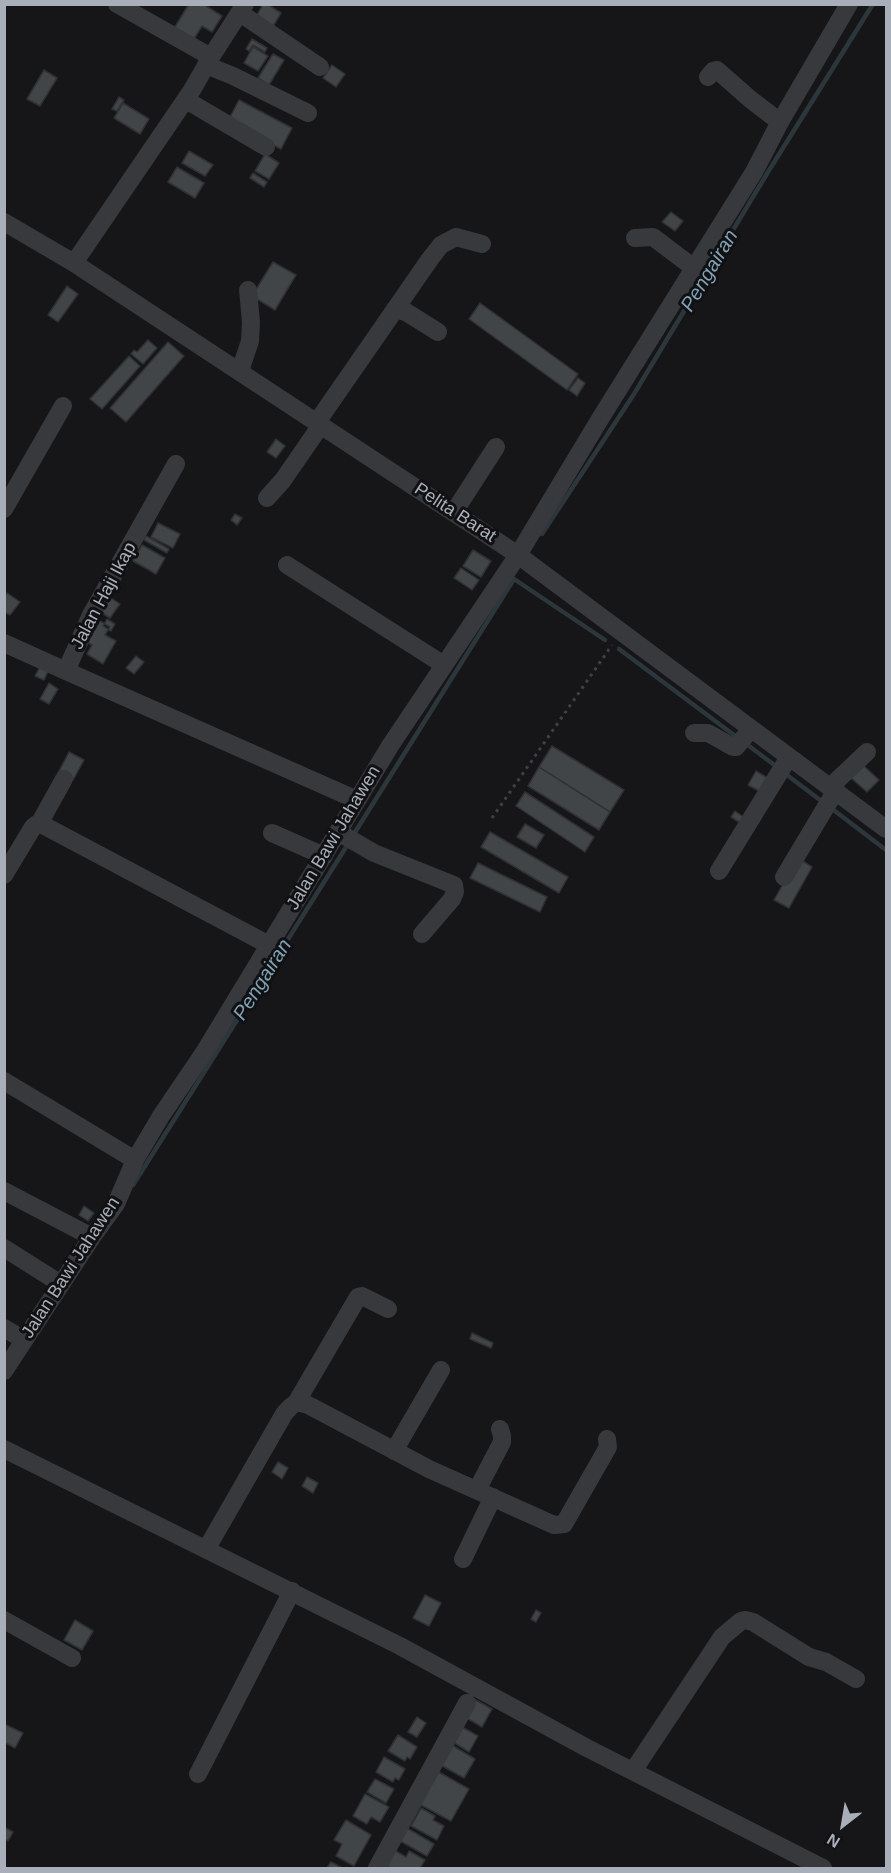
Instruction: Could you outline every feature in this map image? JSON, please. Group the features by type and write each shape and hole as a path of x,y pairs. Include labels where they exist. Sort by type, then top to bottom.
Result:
{"street":[{"path":"117,4 233,76 308,113"},
{"name":"Jalan Bawi Jahawen","path":"4,1371 116,1204 135,1160 161,1116 205,1051 390,746 518,555 754,172 780,122 849,4"},
{"path":"74,263 186,99 243,9 320,67"},
{"path":"708,77 717,70 780,122"},
{"path":"186,99 266,147"},
{"name":"Pelita Barat","path":"4,222 74,263 518,555 886,829"},
{"path":"267,498 283,480 430,259 448,240 456,237 482,244"},
{"path":"635,238 653,237 694,268"},
{"path":"240,371 250,340 252,322 248,290"},
{"path":"395,309 406,312 438,332"},
{"path":"4,509 63,406"},
{"path":"454,512 496,447"},
{"name":"Jalan Haji Ikap","path":"4,643 66,671 91,615 176,464"},
{"path":"287,565 444,665"},
{"path":"66,671 357,800"},
{"path":"694,733 708,733 736,747 751,729"},
{"path":"783,877 833,789 867,752"},
{"path":"719,871 789,757"},
{"path":"4,875 33,827 39,824 64,779"},
{"path":"39,824 269,945"},
{"path":"272,832 324,856"},
{"path":"338,832 374,853 454,885 455,892 452,899 422,934"},
{"path":"4,1081 135,1160"},
{"path":"4,1191 92,1237"},
{"path":"4,1248 61,1284"},
{"path":"207,1548 284,1414 296,1403 358,1297 362,1296 388,1309"},
{"path":"4,1328 24,1340"},
{"path":"394,1451 441,1370"},
{"path":"296,1403 302,1402 429,1469 554,1525 564,1524 608,1447 607,1439"},
{"path":"463,1559 502,1442 500,1429"},
{"path":"4,1449 400,1646 633,1772 824,1869"},
{"path":"198,1774 292,1591"},
{"path":"4,1620 72,1658"},
{"path":"633,1772 722,1637 741,1621 753,1622 809,1657 826,1662 856,1679"},
{"path":"377,1869 466,1703"}],"path":[{"path":"492,818 621,631"}],"building":[{"path":"189,4 203,4 222,16 212,32 202,26 192,42 173,30"},
{"path":"263,4 281,13 272,28 256,17"},
{"path":"252,39 267,48 265,52 253,45 249,51 246,49"},
{"path":"253,47 268,56 258,71 244,63"},
{"path":"273,54 284,60 269,85 258,78"},
{"path":"332,65 345,74 336,87 323,78"},
{"path":"44,70 57,78 40,106 27,99"},
{"path":"119,97 124,100 117,111 112,109"},
{"path":"239,100 292,128 281,149 228,121"},
{"path":"123,103 149,119 140,134 114,118"},
{"path":"189,151 213,165 205,176 182,163"},
{"path":"265,154 279,163 269,179 255,171"},
{"path":"177,167 204,183 195,198 168,182"},
{"path":"253,173 267,182 264,187 250,178"},
{"path":"671,212 683,221 675,231 662,222"},
{"path":"273,262 296,275 275,310 252,296"},
{"path":"67,286 78,294 58,322 48,315"},
{"path":"480,303 578,374 567,390 469,319"},
{"path":"148,340 157,348 143,364 131,354 134,350 137,352"},
{"path":"168,342 184,356 126,422 110,408"},
{"path":"129,356 140,366 102,409 90,399"},
{"path":"578,378 585,383 577,396 569,390"},
{"path":"276,439 285,446 276,458 267,452"},
{"path":"235,514 242,518 237,525 231,520"},
{"path":"158,523 180,534 173,548 151,537"},
{"path":"146,536 169,549 167,553 144,540"},
{"path":"142,545 165,558 156,574 133,561"},
{"path":"473,550 491,561 481,577 463,566"},
{"path":"461,568 479,580 472,590 454,578"},
{"path":"7,593 20,602 10,615 4,612 4,597"},
{"path":"105,594 120,604 110,618 96,609"},
{"path":"107,619 115,624 111,631 103,626"},
{"path":"100,621 110,627 105,635 116,641 103,664 87,654 92,645 87,642"},
{"path":"136,656 144,662 134,674 126,668"},
{"path":"41,665 49,669 44,680 35,676"},
{"path":"49,683 58,689 49,704 40,699"},
{"path":"552,746 624,790 610,812 539,767"},
{"path":"69,752 84,760 73,780 58,773"},
{"path":"863,765 879,780 867,792 851,778"},
{"path":"539,767 610,812 599,830 528,786"},
{"path":"756,771 771,780 763,793 748,785"},
{"path":"525,792 594,837 585,852 516,806"},
{"path":"735,811 749,821 745,826 731,817"},
{"path":"525,824 544,835 536,848 517,837"},
{"path":"490,832 568,877 559,893 481,847"},
{"path":"798,858 812,867 789,908 774,900"},
{"path":"478,863 547,897 540,912 470,878"},
{"path":"84,1206 94,1213 88,1221 79,1215"},
{"path":"472,1333 493,1343 491,1348 470,1339"},
{"path":"278,1462 288,1468 282,1479 272,1472"},
{"path":"307,1477 318,1483 313,1493 302,1486"},
{"path":"425,1595 441,1603 429,1626 413,1618"},
{"path":"536,1610 541,1613 536,1622 531,1619"},
{"path":"75,1620 93,1631 82,1650 64,1640"},
{"path":"474,1699 492,1709 482,1727 465,1717"},
{"path":"417,1717 426,1723 417,1737 408,1732"},
{"path":"4,1724 23,1733 15,1748 4,1742"},
{"path":"462,1727 478,1736 469,1752 453,1742"},
{"path":"398,1735 417,1747 410,1759 407,1757 405,1761 388,1751"},
{"path":"450,1744 475,1759 464,1778 439,1764"},
{"path":"384,1757 405,1769 399,1780 395,1778 393,1782 376,1772"},
{"path":"435,1770 469,1789 451,1821 417,1803"},
{"path":"375,1779 394,1789 386,1803 367,1792"},
{"path":"365,1794 389,1807 380,1822 371,1817 367,1824 353,1816"},
{"path":"421,1808 435,1816 433,1820 444,1826 437,1840 411,1826"},
{"path":"346,1820 371,1835 354,1866 336,1856 342,1844 334,1840"},
{"path":"4,1827 13,1832 8,1841 4,1839"},
{"path":"407,1828 434,1844 427,1856 400,1841"},
{"path":"394,1850 406,1857 409,1851 425,1860 420,1868 391,1868 385,1865"},
{"path":"331,1862 342,1868 327,1868"}],"waterway":[{"name":"Pengairan","path":"542,534 634,394 873,4"},
{"name":"Pengairan","path":"352,837 514,579 605,640"},
{"path":"619,649 738,738"},
{"path":"745,743 777,767"},
{"path":"783,772 824,803"},
{"path":"831,808 886,850"},
{"name":"Pengairan","path":"133,1185 348,844"}]}
